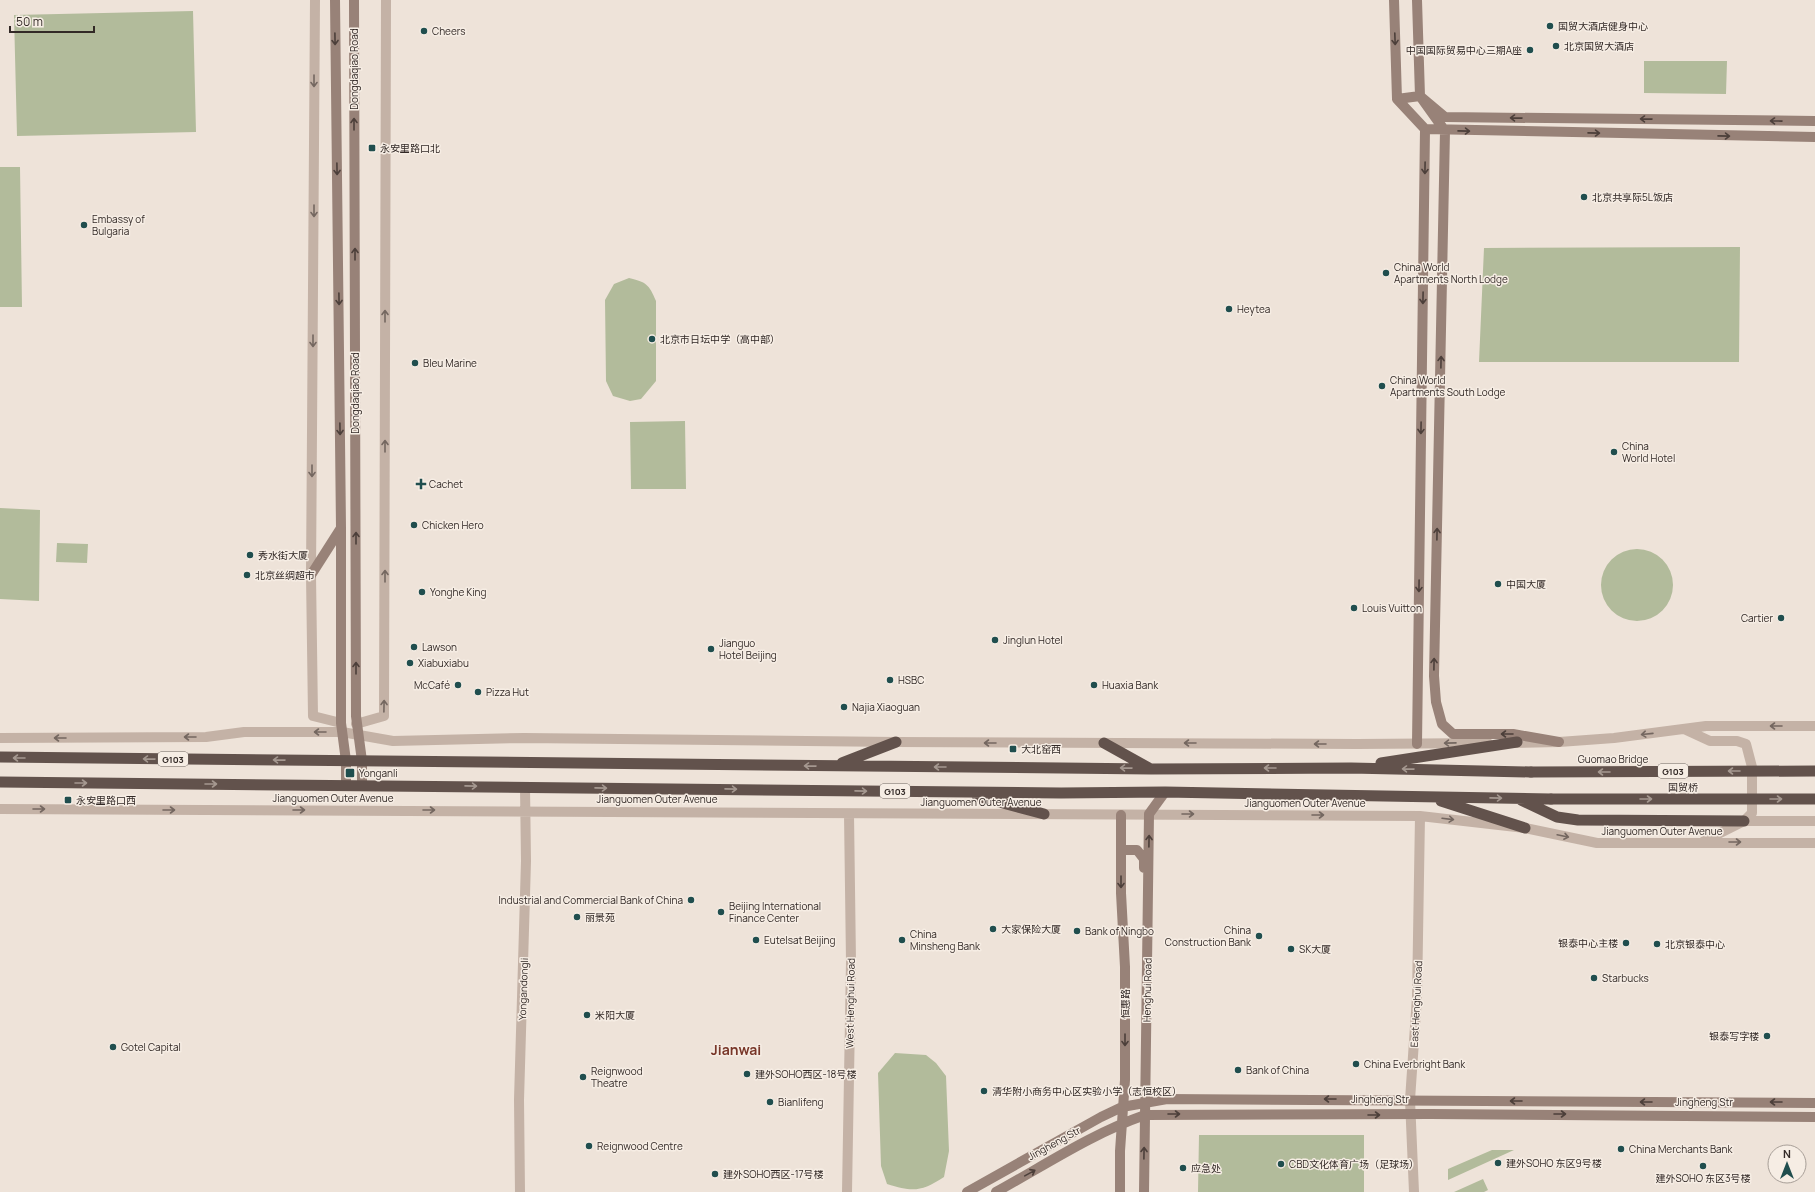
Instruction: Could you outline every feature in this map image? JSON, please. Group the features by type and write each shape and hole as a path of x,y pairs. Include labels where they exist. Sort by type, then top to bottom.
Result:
{"highway":[{"path":"836,766 896,742"},
{"path":"1351,768 1517,742"},
{"path":"1104,743 1151,769"},
{"name":"G103","path":"0,757 1151,769 1351,768"},
{"path":"1796,770 1815,767"},
{"name":"Guomao Bridge","path":"1351,768 1531,772 1815,771"},
{"name":"Jianguomen Outer Avenue","path":"0,782 346,784 962,792 1165,792 1552,799"},
{"path":"962,792 1044,814"},
{"path":"1429,797 1525,828"},
{"path":"1519,798 1557,817 1578,820 1744,821"},
{"name":"国贸桥","path":"1552,799 1815,799"}],"main road":[{"name":"Dongdaqiao Road","path":"335,0 342,728 346,761 346,784"},
{"name":"Dongdaqiao Road","path":"354,0 356,724 362,761 362,785"},
{"path":"1394,0 1397,99 1425,129 1445,131 1815,137"},
{"path":"1417,0 1420,96 1445,131 1434,676 1436,702 1442,724 1453,734 1513,734 1559,742"},
{"path":"1397,99 1420,96 1445,117 1815,121"},
{"path":"1417,744 1425,129"},
{"path":"311,575 341,528"},
{"path":"1149,814 1165,792"},
{"name":"Henghui Road","path":"1144,1192 1149,814"},
{"name":"恒惠路","path":"1120,1192 1122,1107 1125,1080 1121,815"},
{"path":"1121,850 1137,850 1144,859 1144,901 1147,956"},
{"name":"Jingheng Str","path":"967,1192 1101,1117 1122,1107 1146,1102 1175,1099 1815,1103"},
{"name":"Jingheng Str","path":"996,1192 1122,1123 1145,1115 1411,1114 1815,1117"}],"street":[{"path":"315,0 311,575 313,716 358,735 393,741 524,738 896,742 1417,744 1559,742 1614,738 1706,726 1815,726"},
{"path":"356,724 384,716 386,0"},
{"path":"0,738 206,737 244,732 342,728"},
{"path":"1684,729 1710,741 1737,741 1746,744 1752,767 1752,812 1744,821 1702,842"},
{"name":"Yongandongli","path":"520,1192 519,1100 526,861 525,787"},
{"name":"Jianguomen Outer Avenue","path":"0,809 526,810 725,811 849,814 1420,816 1525,828 1597,843 1815,843"},
{"name":"West Henghui Road","path":"847,1192 851,962 849,814"},
{"name":"East Henghui Road","path":"1414,1192 1410,1100 1417,997 1420,816"},
{"path":"1744,821 1815,821"}],"green space":[{"path":"193,11 196,132 17,136 14,15"},
{"path":"1644,61 1727,61 1726,94 1644,93"},
{"path":"0,167 20,167 22,307 0,307"},
{"path":"1740,247 1739,362 1479,362 1484,248"},
{"path":"629,278 639,281 649,287 656,301 656,381 641,399 630,401 613,396 606,381 605,300 614,284"},
{"path":"685,421 686,489 631,489 630,422"},
{"path":"0,508 40,510 39,601 0,599"},
{"path":"57,543 88,544 87,563 56,562"},
{"path":"1637,549 1657,555 1667,565 1673,585 1667,605 1657,615 1637,621 1617,615 1607,605 1601,585 1607,565 1617,555"},
{"path":"895,1053 926,1055 936,1063 946,1076 949,1151 944,1177 923,1188 910,1189 887,1184 881,1166 878,1073"},
{"name":"CBD文化体育广场（足球场）","path":"1199,1135 1364,1135 1364,1192 1198,1192"},
{"path":"1492,1150 1514,1150 1448,1180 1448,1169"},
{"path":"1483,1179 1488,1190 1484,1192 1454,1192"}],"place":[{"name":"国贸大酒店健身中心","path":"1550,26"},
{"name":"Cheers","path":"424,31"},
{"name":"北京国贸大酒店","path":"1556,46"},
{"name":"中国国际贸易中心三期A座","path":"1530,50"},
{"name":"永安里路口北","path":"372,148"},
{"name":"北京共享际5L饭店","path":"1584,197"},
{"name":"Embassy of Bulgaria","path":"84,225"},
{"name":"China World Apartments North Lodge","path":"1386,273"},
{"name":"Heytea","path":"1229,309"},
{"name":"北京市日坛中学（高中部）","path":"652,339"},
{"name":"Bleu Marine","path":"415,363"},
{"name":"China World Apartments South Lodge","path":"1382,386"},
{"name":"China World Hotel","path":"1614,452"},
{"name":"Cachet","path":"421,484"},
{"name":"Chicken Hero","path":"414,525"},
{"name":"秀水街大厦","path":"250,555"},
{"name":"北京丝绸超市","path":"247,575"},
{"name":"中国大厦","path":"1498,584"},
{"name":"Yonghe King","path":"422,592"},
{"name":"Louis Vuitton","path":"1354,608"},
{"name":"Cartier","path":"1781,618"},
{"name":"Jinglun Hotel","path":"995,640"},
{"name":"Lawson","path":"414,647"},
{"name":"Jianguo Hotel Beijing","path":"711,649"},
{"name":"Xiabuxiabu","path":"410,663"},
{"name":"HSBC","path":"890,680"},
{"name":"McCafé","path":"458,685"},
{"name":"Huaxia Bank","path":"1094,685"},
{"name":"Pizza Hut","path":"478,692"},
{"name":"Najia Xiaoguan","path":"844,707"},
{"name":"大北窑西","path":"1013,749"},
{"name":"Yonganli","path":"350,773"},
{"name":"永安里路口西","path":"68,800"},
{"name":"Industrial and Commercial Bank of China","path":"691,900"},
{"name":"Beijing International Finance Center","path":"721,912"},
{"name":"丽景苑","path":"577,917"},
{"name":"大家保险大厦","path":"993,929"},
{"name":"Bank of Ningbo","path":"1077,931"},
{"name":"China Construction Bank","path":"1259,936"},
{"name":"Eutelsat Beijing","path":"756,940"},
{"name":"China Minsheng Bank","path":"902,940"},
{"name":"银泰中心主楼","path":"1626,943"},
{"name":"北京银泰中心","path":"1657,944"},
{"name":"SK大厦","path":"1291,949"},
{"name":"Starbucks","path":"1594,978"},
{"name":"米阳大厦","path":"587,1015"},
{"name":"银泰写字楼","path":"1767,1036"},
{"name":"Gotel Capital","path":"113,1047"},
{"name":"China Everbright Bank","path":"1356,1064"},
{"name":"Bank of China","path":"1238,1070"},
{"name":"建外SOHO西区-18号楼","path":"747,1074"},
{"name":"Reignwood Theatre","path":"583,1077"},
{"name":"清华附小商务中心区实验小学（志恒校区）","path":"984,1091"},
{"name":"Bianlifeng","path":"770,1102"},
{"name":"Reignwood Centre","path":"589,1146"},
{"name":"China Merchants Bank","path":"1621,1149"},
{"name":"建外SOHO 东区9号楼","path":"1498,1163"},
{"name":"CBD文化体育广场（足球场）","path":"1281,1164"},
{"name":"建外SOHO 东区3号楼","path":"1703,1166"},
{"name":"应急处","path":"1183,1168"},
{"name":"建外SOHO西区-17号楼","path":"715,1174"}],"district":[{"name":"Jianwai","path":"736,1049"}]}
